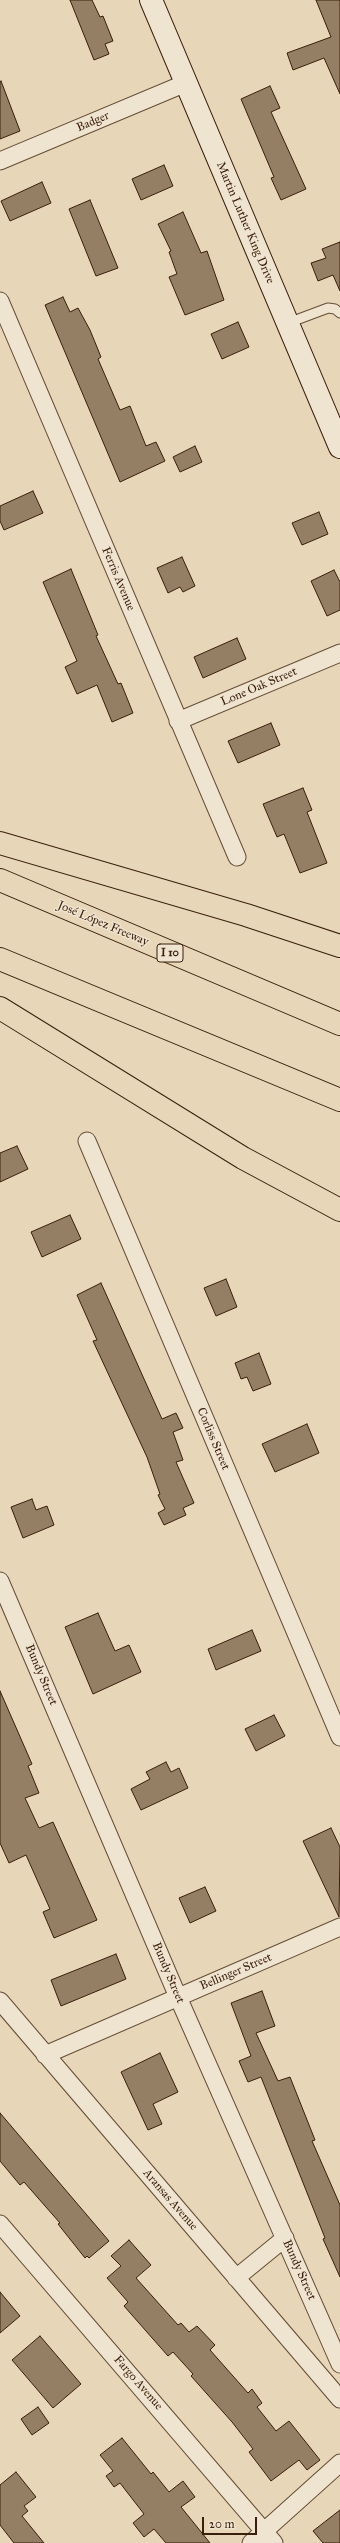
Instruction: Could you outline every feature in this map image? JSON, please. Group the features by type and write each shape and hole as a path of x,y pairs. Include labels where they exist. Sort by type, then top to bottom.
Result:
{"highway":[{"path":"0,843 246,915 340,946"},
{"name":"José López Freeway","path":"0,880 340,1024"},
{"path":"0,959 340,1100"},
{"path":"0,1008 243,1158 340,1210"}],"main road":[{"name":"Martin Luther King Drive","path":"151,0 340,447"}],"street":[{"name":"Badger","path":"0,161 186,83"},
{"name":"Ferris Avenue","path":"0,301 178,722 237,857"},
{"name":"Lone Oak Street","path":"178,722 340,652"},
{"name":"Corliss Street","path":"87,1141 340,1737"},
{"name":"Bundy Street","path":"0,1581 178,1997 340,2364"},
{"name":"Bellinger Street","path":"45,2055 340,1927"},
{"name":"Aransas Avenue","path":"0,2001 340,2399"},
{"name":"Fargo Avenue","path":"0,2224 269,2537"},
{"path":"236,2278 285,2238"},
{"path":"251,2543 269,2537 340,2463"}],"lane":[{"path":"288,323 328,308 335,308 340,314"}],"building":[{"path":"70,0 92,0 100,17 103,16 113,41 105,44 109,54 94,60"},
{"path":"316,0 340,0 340,94 324,58 293,70 287,53 331,37"},
{"path":"1,81 20,131 0,139 0,82"},
{"path":"270,86 280,108 271,112 306,189 281,200 271,178 274,177 241,99"},
{"path":"164,165 173,186 141,200 132,179"},
{"path":"42,182 51,203 10,221 1,201"},
{"path":"90,200 118,268 96,276 69,209"},
{"path":"183,212 201,253 207,251 224,300 185,315 169,277 177,274 169,252 171,251 158,224"},
{"path":"340,242 340,291 333,275 318,281 311,263 326,258 322,249"},
{"path":"63,297 70,312 78,308 90,330 101,357 98,359 120,410 130,406 146,446 156,442 165,461 120,482 45,305"},
{"path":"238,322 249,347 222,359 211,334"},
{"path":"195,446 202,462 180,472 173,457"},
{"path":"33,491 43,513 4,530 0,521 0,506"},
{"path":"319,512 328,534 302,545 292,523"},
{"path":"182,557 195,586 183,592 180,587 168,593 157,568"},
{"path":"71,569 98,635 96,636 118,684 121,683 133,713 112,722 97,685 77,694 65,667 77,661 43,582"},
{"path":"334,570 340,582 340,610 327,616 311,581"},
{"path":"237,638 246,659 203,678 194,657"},
{"path":"271,723 280,745 238,763 228,741"},
{"path":"303,788 312,810 307,812 327,863 300,873 284,834 277,837 263,804"},
{"path":"17,1146 28,1169 0,1182 0,1153"},
{"path":"70,1215 81,1239 42,1257 31,1232"},
{"path":"226,1279 237,1307 216,1316 204,1288"},
{"path":"101,1283 162,1419 176,1413 183,1428 173,1432 183,1460 176,1462 194,1503 183,1508 186,1515 164,1525 158,1513 165,1509 158,1495 160,1494 147,1457 93,1341 97,1340 77,1295"},
{"path":"259,1353 271,1384 253,1391 247,1377 241,1379 235,1363"},
{"path":"307,1424 319,1453 275,1472 262,1444"},
{"path":"32,1499 36,1510 47,1506 54,1525 23,1538 11,1507"},
{"path":"98,1613 115,1651 129,1645 141,1672 93,1694 65,1627"},
{"path":"252,1630 261,1651 216,1670 208,1649"},
{"path":"0,1691 32,1764 28,1766 39,1793 25,1798 39,1828 53,1822 97,1920 54,1938 43,1912 50,1909 26,1855 9,1863 0,1843"},
{"path":"274,1715 285,1736 256,1751 245,1729"},
{"path":"166,1762 171,1772 179,1768 188,1788 141,1810 131,1789 150,1779 146,1772"},
{"path":"331,1828 340,1847 339,1917 303,1841"},
{"path":"205,1887 216,1911 190,1923 179,1898"},
{"path":"116,1954 126,1979 61,2006 51,1980"},
{"path":"262,1991 275,2026 256,2033 278,2081 290,2077 315,2140 312,2141 340,2205 340,2277 323,2239 325,2238 261,2077 248,2082 239,2061 251,2056 231,2003"},
{"path":"160,2053 178,2092 153,2104 162,2124 148,2130 121,2072"},
{"path":"0,2113 109,2241 89,2258 87,2256 85,2258 58,2224 60,2223 24,2182 20,2185 0,2161"},
{"path":"129,2240 151,2265 136,2278 178,2325 181,2323 189,2332 197,2326 215,2345 210,2350 248,2393 252,2389 262,2403 257,2407 276,2431 289,2421 320,2460 307,2470 299,2460 271,2481 249,2452 253,2449 232,2422 191,2376 193,2374 173,2352 168,2356 124,2306 128,2302 107,2278 121,2266 111,2256"},
{"path":"0,2292 20,2316 0,2333"},
{"path":"40,2336 81,2384 53,2408 12,2360"},
{"path":"38,2407 49,2423 32,2435 21,2419"},
{"path":"122,2438 151,2474 153,2472 169,2492 183,2481 195,2497 181,2507 210,2543 166,2543 154,2529 144,2537 133,2523 144,2514 120,2483 114,2487 106,2476 113,2471 100,2455"},
{"path":"16,2472 36,2497 24,2506 28,2511 22,2516 44,2543 14,2543 0,2525 0,2485"},
{"path":"340,2510 340,2543 323,2543 313,2531"}]}
